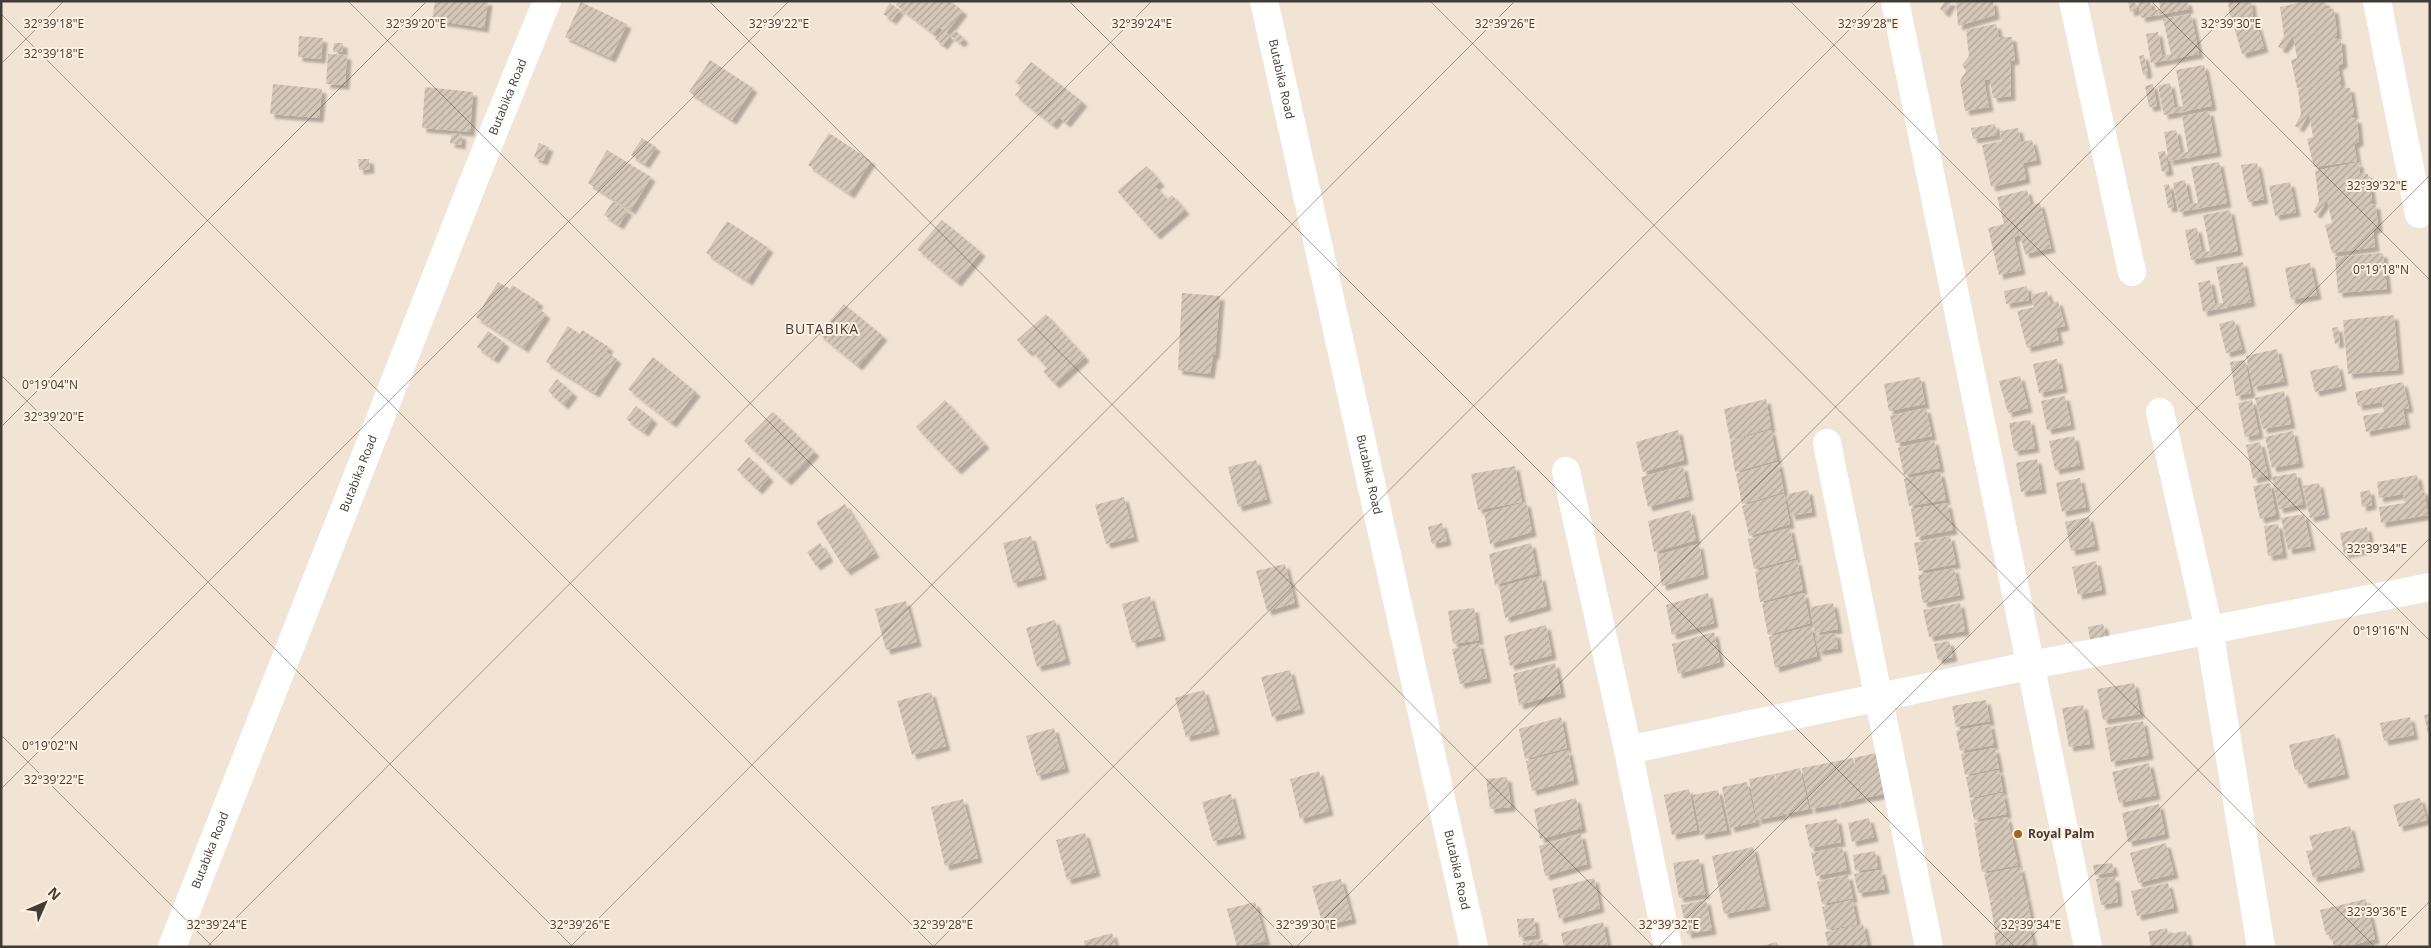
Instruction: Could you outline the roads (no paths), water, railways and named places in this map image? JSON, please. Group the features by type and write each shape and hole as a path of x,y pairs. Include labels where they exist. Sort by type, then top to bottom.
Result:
{"street":[{"name":"Butabika Road","path":"172,947 476,175 547,1"},
{"name":"Butabika Road","path":"1264,1 1474,947"},
{"path":"1895,1 2032,665 2088,947"},
{"path":"2073,1 2132,272"},
{"path":"2377,1 2419,214"},
{"path":"2160,412 2209,630 2260,947"},
{"path":"1827,443 1929,947"},
{"path":"1566,471 1628,750 1668,947"},
{"path":"1628,750 2032,665 2430,587"}],"place":[{"name":"Royal Palm","path":"2018,834"}],"district":[{"name":"BUTABIKA","path":"822,329"}]}
